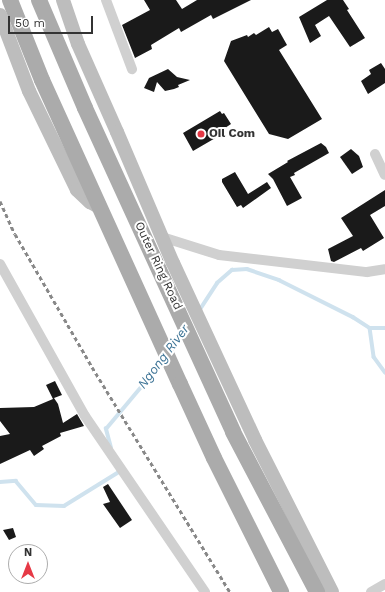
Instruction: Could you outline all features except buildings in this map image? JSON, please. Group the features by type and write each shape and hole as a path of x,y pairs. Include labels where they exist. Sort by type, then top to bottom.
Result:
{"main road":[{"path":"10,0 42,80 142,302 214,458 281,592"},
{"name":"Outer Ring Road","path":"39,0 85,108 167,267 200,358 255,475 317,592"},
{"path":"63,0 78,44 162,237 167,267 211,346 260,449 332,592"},
{"path":"0,15 29,91 77,190 90,202 99,207"},
{"path":"255,475 260,449"}],"street":[{"path":"106,0 132,69"},
{"path":"375,154 385,175"},
{"path":"162,237 219,255 368,272 385,269"},
{"path":"0,264 67,385 108,450 205,592"},
{"path":"371,592 385,584"}],"waterway":[{"name":"Ngong River","path":"199,311 217,283 232,270 247,269 279,280 353,317 370,328 385,328"},
{"path":"370,328 374,357 385,372"},
{"name":"Ngong River","path":"170,352 183,334"},
{"name":"Ngong River","path":"111,448 106,429 164,360"},
{"name":"Ngong River","path":"0,482 16,481 36,505 64,506 119,472 118,469"}],"railway":[{"path":"0,201 15,234 92,367 230,592"}],"place":[{"name":"Oil Com","path":"201,134"}]}
